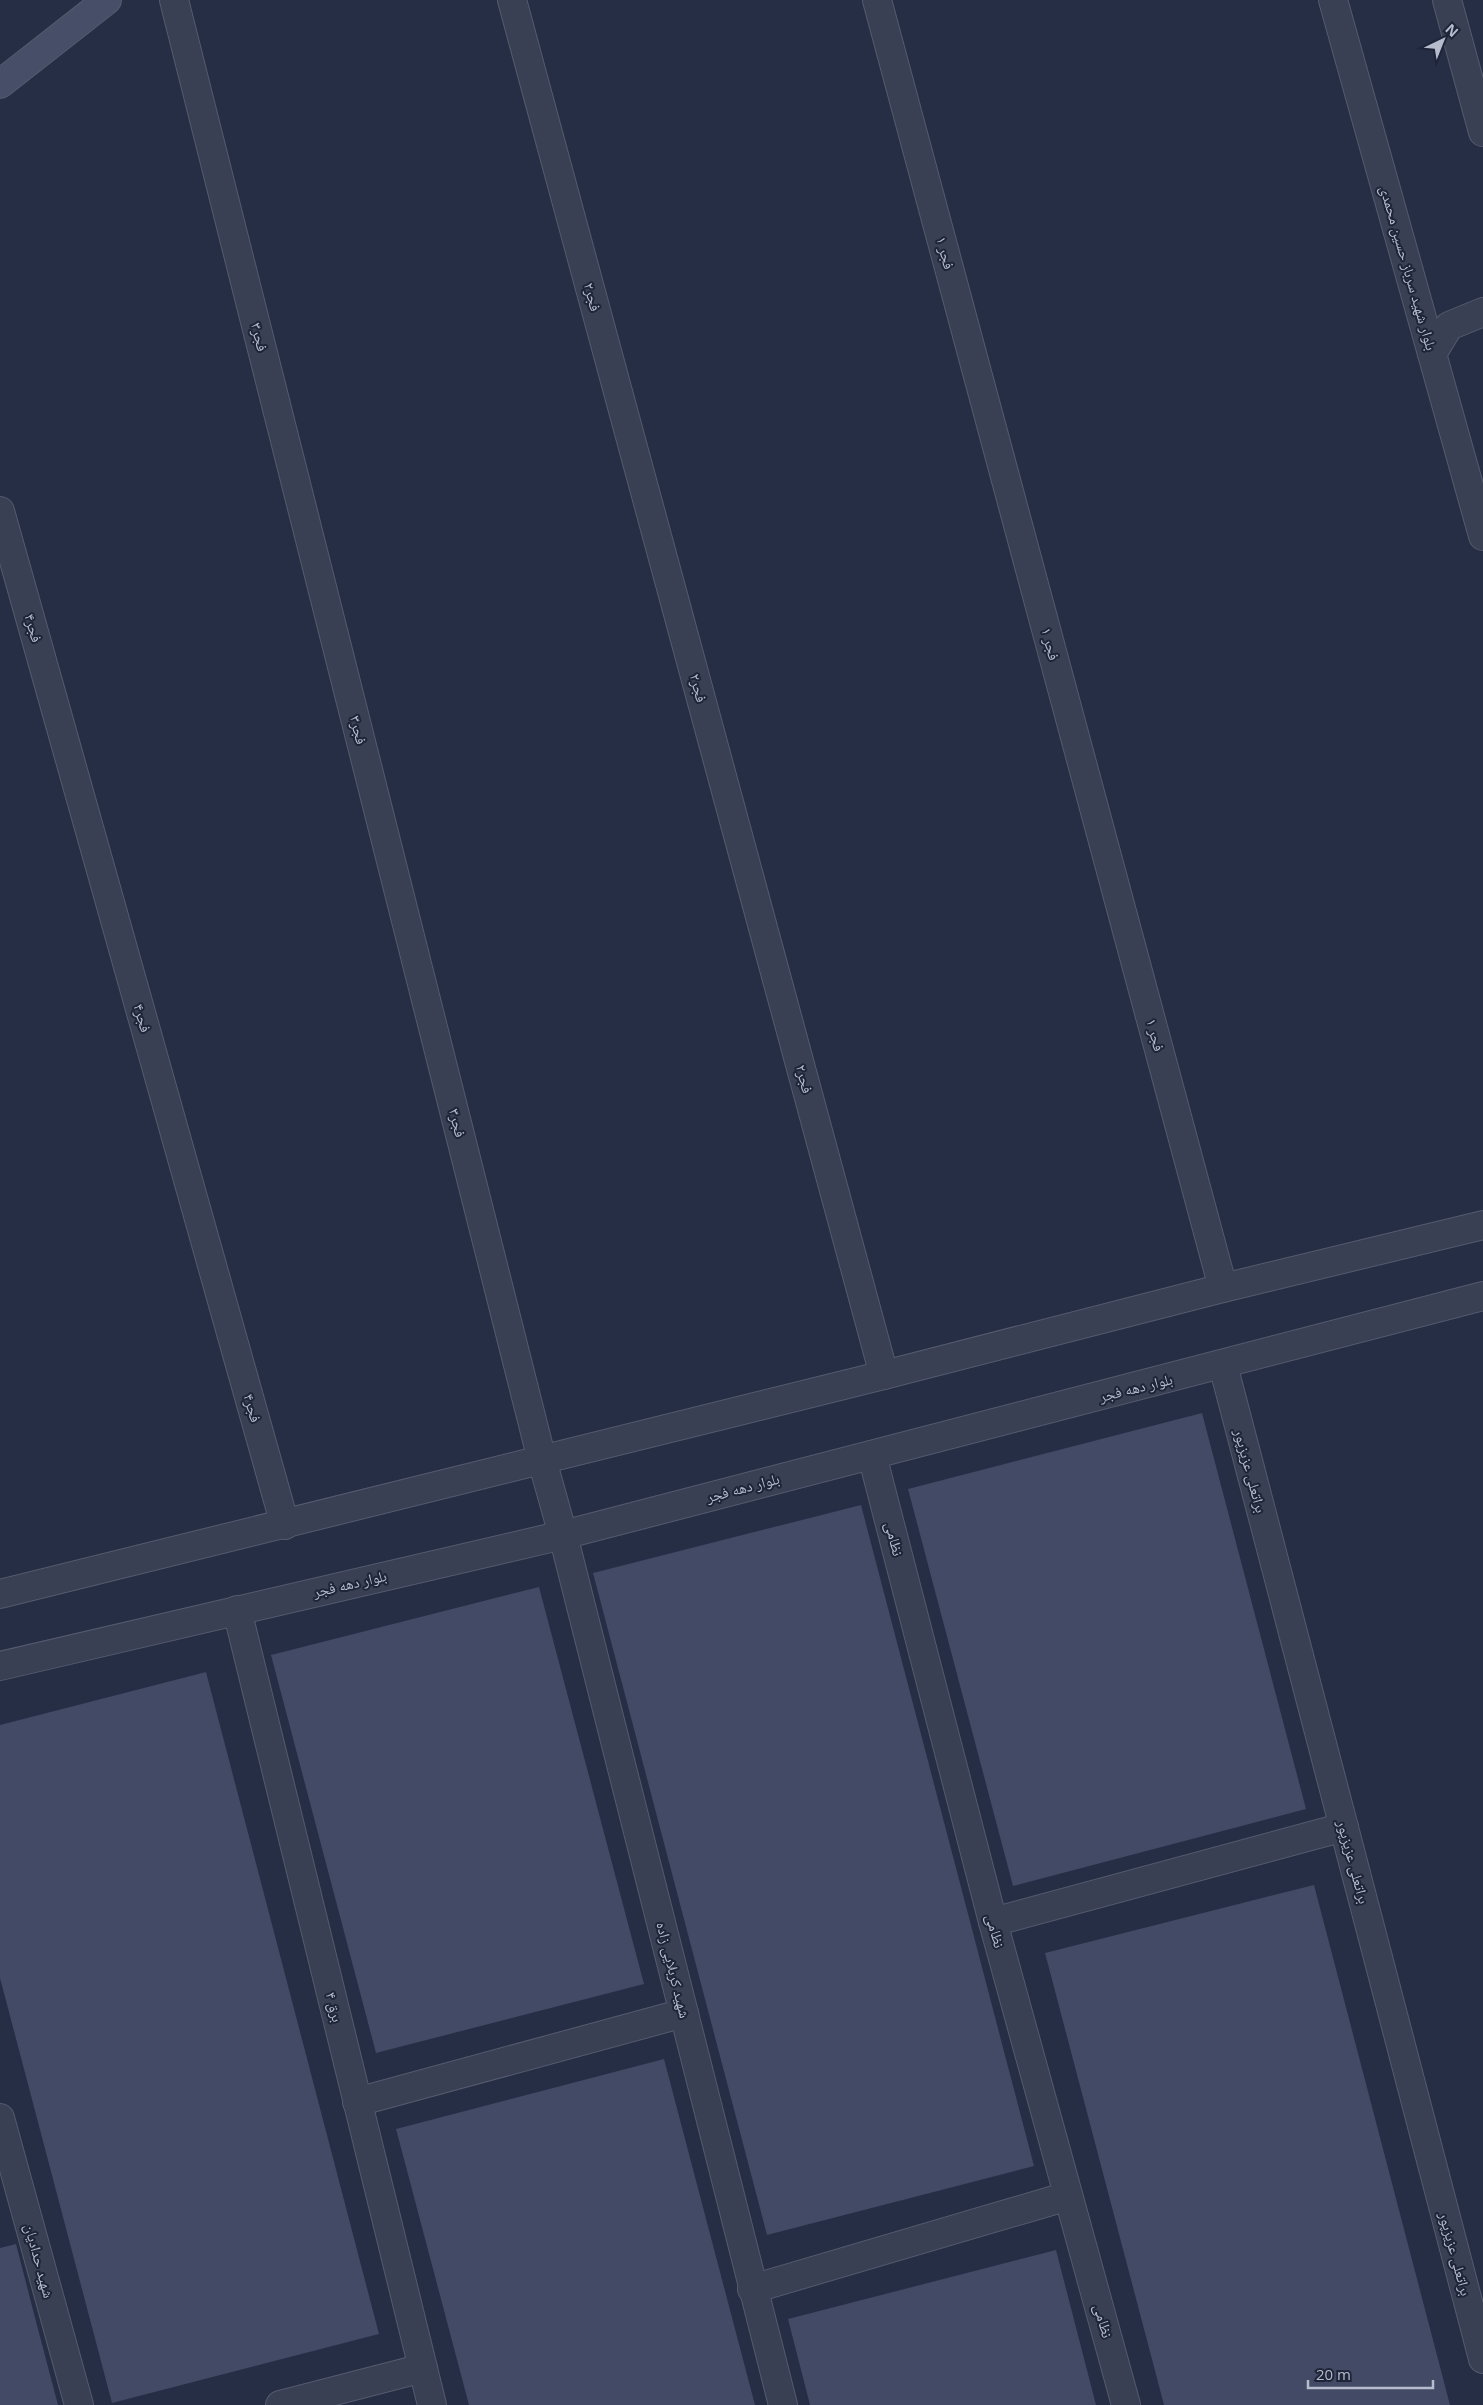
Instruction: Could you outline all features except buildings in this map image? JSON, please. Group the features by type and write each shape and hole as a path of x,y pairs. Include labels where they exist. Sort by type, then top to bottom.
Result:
{"main road":[{"path":"0,84 107,0"}],"street":[{"name":"فجر۳","path":"174,0 542,1460 563,1535"},
{"name":"فجر۲","path":"512,0 884,1375"},
{"name":"فجر ۱","path":"877,0 1223,1288"},
{"name":"بلوار شهید سرباز حسین محمدی","path":"1333,0 1483,536"},
{"path":"1447,0 1477,85 1483,132"},
{"path":"1432,354 1449,326 1483,312"},
{"name":"فجر۴","path":"0,511 285,1525"},
{"path":"0,1594 285,1525 1223,1288 1483,1225"},
{"name":"بلوار دهه فجر","path":"0,1666 563,1535 1483,1296"},
{"name":"براتعلی عزیزپور","path":"1223,1365 1483,2360"},
{"name":"نظامی","path":"872,1455 993,1922 1126,2405"},
{"name":"شهید کربلایی زاده","path":"563,1535 752,2289 783,2405"},
{"name":"برق ۴","path":"237,1610 432,2405"},
{"path":"993,1922 1344,1827"},
{"path":"358,2102 684,2014"},
{"name":"شهید حدادیان","path":"0,2118 10,2190 78,2405"},
{"path":"752,2289 1068,2196"},
{"path":"280,2405 423,2368"}]}
